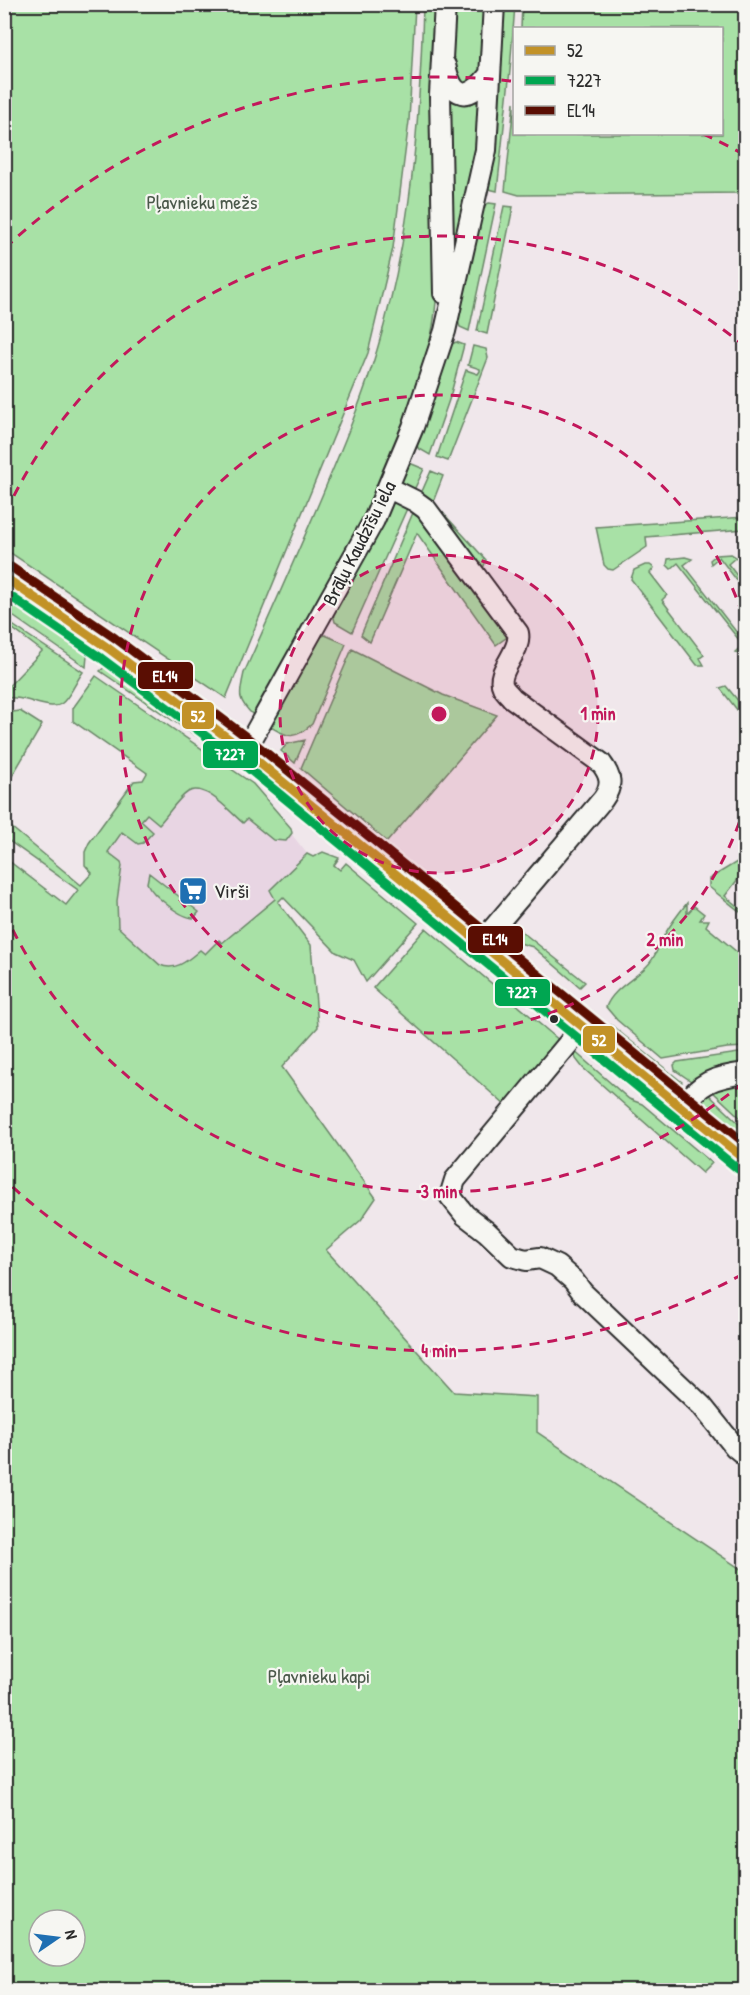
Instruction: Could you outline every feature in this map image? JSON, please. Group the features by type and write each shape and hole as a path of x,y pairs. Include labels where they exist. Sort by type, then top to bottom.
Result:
{"main road":[{"path":"4,577 108,648 245,751 746,1160"}],"street":[{"name":"Brāļu Kaudzīšu iela","path":"245,751 374,520 410,436 445,331 440,95 446,4"},
{"name":"Brāļu Kaudzīšu iela","path":"445,323 486,150 494,4"},
{"path":"443,59 448,81 459,92 466,93 478,89 490,74"},
{"path":"389,488 426,509 518,633 519,640 501,677 503,686 512,698 601,763 611,780 610,790 603,799 481,943"},
{"path":"583,1026 455,1180 450,1196 465,1215 512,1256 526,1260 540,1258 557,1266 573,1280 583,1293 702,1406 735,1447 746,1456"},
{"path":"682,1108 698,1088 729,1075 746,1073"}],"shaded area":[{"name":"Virši","path":"188,750 289,831 312,860 286,887 277,910 229,949 164,971 114,927 105,846"}],"green space":[{"name":"Pļavnieku mežs","path":"5,4 415,5 409,121 393,248 368,353 226,698 5,549"},
{"path":"423,5 438,5 438,277 433,326 421,378 404,429 360,528 254,716 241,697 244,673 312,520 351,425 389,308 412,179"},
{"path":"454,5 485,5 481,74 471,85 462,85 452,70"},
{"path":"502,5 515,5 497,191 484,185"},
{"path":"522,5 745,5 745,193 519,195 505,191 513,112 513,135 723,135 723,27 521,27"},
{"path":"447,97 461,103 480,101 471,187 451,286"},
{"path":"489,203 496,204 469,331 460,327 457,318 481,207"},
{"path":"504,206 513,207 487,334 477,331"},
{"path":"456,342 464,345 450,397 430,455 418,448 416,442 450,345"},
{"path":"473,346 486,349 488,358 448,461 437,457 466,370 478,374 480,371 468,365"},
{"path":"412,464 424,469 413,492 402,486 400,480 408,465"},
{"path":"431,471 443,476 433,502 486,560 482,572 420,496"},
{"path":"397,500 409,504 352,632 335,622 333,614 391,501"},
{"path":"415,508 510,635 496,645 417,533 370,642 361,635"},
{"path":"745,517 745,529 646,537 647,547 613,570 604,565 596,527"},
{"path":"731,554 736,557 728,564 745,586 745,591 719,557 711,564 710,560 716,555"},
{"path":"685,557 692,559 684,565 745,643 745,653 741,655 735,652 743,645 678,563 671,569 667,565 668,559"},
{"path":"645,565 654,568 650,573 667,595 662,600 704,655 700,658 704,665 697,665 631,579 634,570"},
{"path":"13,606 25,609 84,649 87,656 86,667 7,612"},
{"path":"5,620 83,672 61,704 49,706 18,698 5,699 5,690 42,651 9,626 5,637"},
{"path":"325,635 346,644 312,724 295,735 281,733 269,726 320,637"},
{"path":"352,649 443,695 497,715 387,842 301,768"},
{"path":"105,667 112,668 250,773 100,671"},
{"name":"Pļavnieku kapi","path":"96,676 253,784 291,828 292,833 286,841 273,840 247,819 243,823 209,795 195,790 188,792 180,799 159,824 147,814 141,821 153,832 143,843 138,844 122,832 108,852 121,862 122,866 117,901 118,927 160,965 177,966 200,950 205,954 219,940 222,943 275,899 270,890 307,854 313,857 323,852 339,858 334,865 340,870 346,863 418,923 366,982 354,960 336,952 283,897 278,902 311,945 318,1027 282,1067 376,1198 361,1220 326,1250 454,1392 537,1397 537,1432 745,1572 745,1990 5,1990 5,858 66,905 78,890 5,838 5,822 81,885 92,873 85,865 85,852 89,843 134,781 143,780 147,773 73,721 73,708"},
{"path":"726,686 745,709 745,720 720,688"},
{"path":"20,711 42,725 5,788 5,713"},
{"path":"305,740 295,763 281,751 287,744"},
{"path":"745,857 745,870 725,896 744,912 743,914 709,887 709,879"},
{"path":"149,873 199,912 194,918 175,910 155,894 147,883"},
{"path":"687,903 687,914 694,906 704,914 700,920 709,920 706,926 745,957 745,1047 663,1059 617,1020 606,1007 613,995 641,972 655,956 667,930"},
{"path":"511,923 585,982 580,987 533,947 506,939 502,934"},
{"path":"426,928 560,1041 506,1106 373,988"},
{"path":"611,1025 682,1082 667,1076 609,1028"},
{"path":"573,1050 629,1099 642,1104 712,1163 702,1173 583,1068"},
{"path":"745,1052 745,1066 720,1069 691,1081 675,1070 674,1065 677,1062"},
{"path":"745,1078 745,1122 712,1091"},
{"path":"706,1092 745,1129 745,1142 707,1109 702,1098"}],"transit line":[{"name":"EL14","path":"11,567 115,638 253,742 746,1144"},
{"name":"52","path":"7,579 108,648 245,751 746,1160"},
{"name":"7227","path":"4,592 101,658 238,760 738,1169"}],"place":[{"name":"Virši","path":"193,891"}]}
